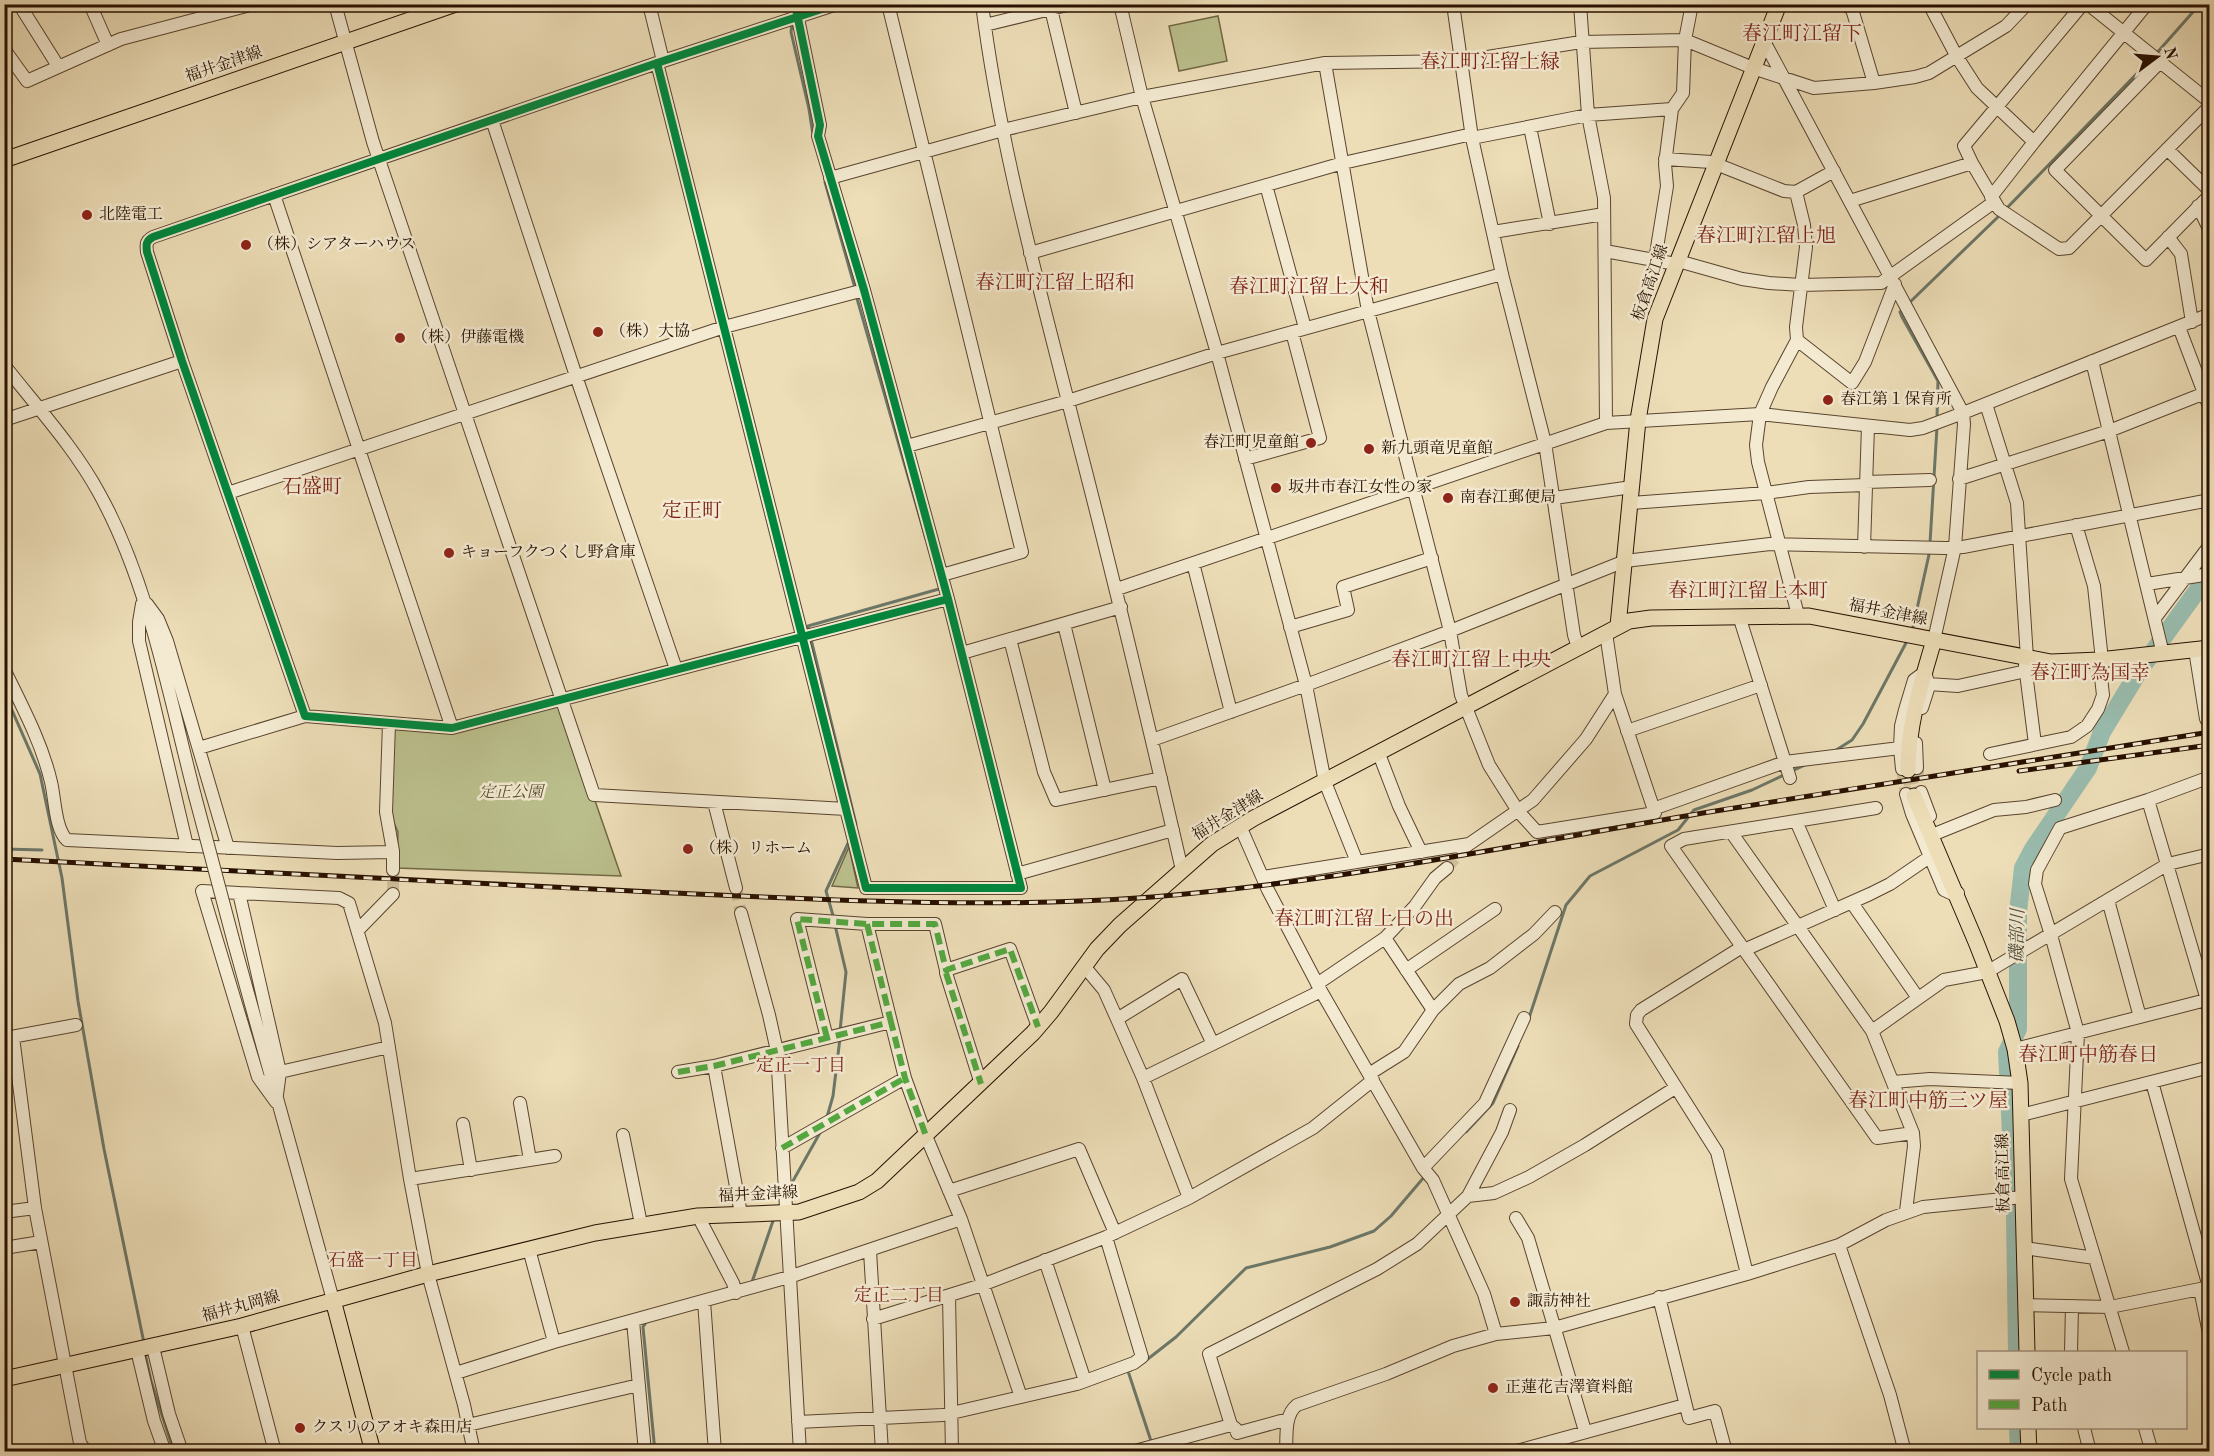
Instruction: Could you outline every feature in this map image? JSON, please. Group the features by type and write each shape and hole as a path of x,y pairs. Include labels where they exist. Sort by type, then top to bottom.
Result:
{"main road":[{"name":"福井金津線","path":"4,160 456,4"},
{"name":"板倉高江線","path":"1612,629 1625,561 1638,420 1655,319 1779,4"},
{"name":"福井金津線","path":"333,1300 428,1274 641,1224 698,1216 787,1213 815,1208 859,1192 877,1181 981,1084 1038,1027 1113,932 1212,844 1240,826 1612,629 1637,619 1798,615 1934,640 2026,662 2101,660 2202,649"},
{"path":"1909,769 1911,726 1926,678 1934,640"},
{"name":"板倉高江線","path":"1914,794 2007,1021 2015,1049 2020,1083 2026,1351"},
{"path":"333,1300 373,1452"},
{"name":"福井丸岡線","path":"4,1379 242,1326 333,1300"},
{"path":"2028,1429 2029,1452"}],"street":[{"path":"19,4 58,66"},
{"path":"90,4 108,45"},
{"path":"4,49 27,81 121,39 254,4"},
{"path":"335,4 379,159 594,795 846,809"},
{"path":"649,4 660,62 724,327 866,888 1021,888 942,575 819,136 820,124 796,10"},
{"path":"305,716 182,361 147,252 148,240 660,62 796,10 837,4"},
{"path":"888,4 1022,552 942,575"},
{"path":"982,4 989,60 1030,253 1117,590 1182,870"},
{"path":"985,25 1071,4"},
{"path":"1120,4 1142,97 1217,353 1306,686 1325,782 1358,862"},
{"path":"1453,4 1472,136 1502,274 1545,443 1574,635 1578,647"},
{"path":"1580,4 1588,115 1604,198 1606,423"},
{"path":"1655,260 1667,186 1665,159 1672,110 1683,93 1685,40 1692,4"},
{"path":"1864,4 1848,7 1874,83"},
{"path":"1929,4 1957,57 1977,88 2034,142"},
{"path":"830,178 1003,130 1142,97 1325,63 1462,61 1581,42 1685,40 1753,68 1814,88 1874,83 1929,73 2006,26 2027,4"},
{"path":"2085,4 2210,104 2069,248 2059,249 1999,209 1964,146 2085,4"},
{"path":"1605,251 1677,263 1742,279 1801,285 1893,281 1993,199 2034,142 2147,4"},
{"path":"1051,9 1076,113"},
{"path":"1765,43 1963,413 1954,548 1934,640"},
{"path":"1325,63 1368,311 1450,631 1465,707 1489,765 1518,811 1537,832 1655,813 1615,694 1612,629"},
{"path":"2159,63 2055,170 2146,260 2210,193 2167,149"},
{"path":"1030,253 1343,163 1588,115 1672,110"},
{"path":"492,120 676,669"},
{"path":"1530,127 1550,224"},
{"path":"1665,159 1711,162 1784,191 1796,192 1834,171"},
{"path":"1850,201 1972,163"},
{"path":"1266,184 1305,328"},
{"path":"1796,192 1804,225 1806,247 1797,340 1760,414 1756,445 1766,493 1798,615"},
{"path":"274,195 452,728"},
{"path":"2198,206 2210,231"},
{"path":"1493,232 1604,214"},
{"path":"2168,237 2181,254 2192,322"},
{"path":"907,446 1068,401 1217,353 1502,274"},
{"path":"1797,340 1852,383 1865,362 1893,281"},
{"path":"228,494 724,327 864,290"},
{"path":"1117,590 1606,423 1760,414 1910,430 1923,428 2210,314"},
{"path":"2179,327 2207,392 2210,410"},
{"path":"1245,459 1320,438 1292,332"},
{"path":"4,420 182,361"},
{"path":"2092,361 2155,620 2170,653"},
{"path":"4,365 72,451 98,492 120,535 143,598 276,1102 333,1300"},
{"path":"1959,479 2006,466 2109,430 2207,392"},
{"path":"1986,404 2017,503 2026,662 2035,744"},
{"path":"1864,547 1868,426"},
{"path":"1554,498 1766,493 1809,487 1930,480"},
{"path":"1152,740 1306,686 1625,561 1780,545 1954,548 2210,500"},
{"path":"1990,754 2071,737 2086,726 2098,709 2103,695 2094,586 2076,525"},
{"path":"2155,620 2210,545"},
{"path":"1290,627 1348,610 1343,587 1432,558"},
{"path":"1193,563 1231,712"},
{"path":"2147,584 2210,574"},
{"path":"143,598 158,620 167,641 228,848"},
{"path":"143,598 139,641 187,846"},
{"path":"199,748 305,716 452,728 948,599"},
{"path":"962,653 1121,607"},
{"path":"1739,616 1790,778"},
{"path":"1064,624 1105,790"},
{"path":"1010,639 1044,772 1056,800 1161,778"},
{"path":"2202,649 2206,719"},
{"path":"1909,769 1900,748 1901,726 1914,680 1926,678 1958,686 2026,662"},
{"path":"4,669 48,767 62,836 67,840 337,853 393,852"},
{"path":"1627,731 1761,685"},
{"path":"1263,877 1466,847 1533,800 1586,739 1615,694"},
{"path":"388,723 386,812 393,852 393,870"},
{"path":"1653,809 1785,762 1900,748"},
{"path":"1379,754 1399,806 1421,852"},
{"path":"2122,1351 2072,1179 2078,1033 2035,884 2037,870 2060,828 2148,800 2210,777"},
{"path":"1914,794 1937,833 1960,887 1957,896 1944,890 1912,814 1914,794"},
{"path":"1937,833 1994,810 2026,807 2055,800"},
{"path":"2015,1049 2140,1017 2209,1003 2148,800"},
{"path":"714,802 736,888"},
{"path":"1876,808 1683,839 1671,846 1877,1138 1913,1133"},
{"path":"1796,821 1835,910"},
{"path":"1240,826 1263,877 1319,987 1432,1180 1484,1294 1496,1334"},
{"path":"1017,874 1173,830"},
{"path":"1731,832 1872,1031 1913,1133 1914,1146 1906,1211"},
{"path":"1872,1031 1944,980 1987,972 2168,864 2210,854"},
{"path":"1747,1274 1717,1152 1636,1024 1637,1015 1641,1010 1743,948 1852,903 1890,884 1931,856"},
{"path":"1143,1078 1213,1044 1319,987 1384,938 1414,906 1435,878 1447,868"},
{"path":"276,1102 258,1077 202,891 315,896 346,899 349,903 385,1023 428,1274 456,1373 474,1452"},
{"path":"239,892 280,1072 276,1102"},
{"path":"358,930 393,894"},
{"path":"2108,900 2140,1017"},
{"path":"1852,903 1918,998"},
{"path":"1406,970 1495,909"},
{"path":"873,1319 982,1285 1111,1235 1189,1198 1313,1128 1371,1077 1404,1052 1433,1010 1460,984 1490,968 1534,934 1555,912"},
{"path":"741,913 777,1051 800,1452"},
{"path":"827,1038 797,919 867,924 935,924 946,970 1010,949 1038,1027"},
{"path":"867,924 905,1078 961,1220 1021,1397"},
{"path":"1384,938 1433,1010"},
{"path":"1084,966 1104,990 1143,1078 1189,1198"},
{"path":"946,974 981,1084"},
{"path":"1117,1019 1182,979 1213,1044"},
{"path":"1423,1168 1485,1103 1524,1018"},
{"path":"678,1072 714,1066 891,1022"},
{"path":"76,1025 9,1037 41,1242 80,1443 86,1452"},
{"path":"280,1072 389,1047"},
{"path":"714,1066 741,1214"},
{"path":"2021,1115 2210,1067"},
{"path":"782,1148 905,1078"},
{"path":"1893,1082 1939,1079 2020,1083"},
{"path":"2152,1082 2206,1288 2210,1338"},
{"path":"1468,1196 1494,1192 1529,1176 1585,1145 1675,1088"},
{"path":"520,1102 530,1160"},
{"path":"1288,1419 1237,1433 1231,1425 1209,1354 1385,1264 1417,1244 1468,1196 1502,1132 1510,1110"},
{"path":"463,1125 471,1170"},
{"path":"623,1135 641,1224"},
{"path":"798,1422 952,1413 1085,1381 1134,1363 1142,1357 1111,1235 1079,1149 950,1191"},
{"path":"410,1179 555,1156"},
{"path":"1286,1452 1288,1419 1291,1409 1297,1405 1386,1374 1453,1346 1496,1334 1554,1328 1747,1274 1839,1245 1906,1211 1940,1204 2023,1197"},
{"path":"4,1212 35,1208"},
{"path":"698,1216 736,1293"},
{"path":"1516,1218 1528,1238 1585,1431"},
{"path":"456,1373 554,1342 789,1277 961,1220"},
{"path":"4,1248 41,1242"},
{"path":"1839,1245 1890,1395 1905,1452"},
{"path":"2024,1248 2095,1258"},
{"path":"529,1250 554,1342"},
{"path":"870,1251 882,1452"},
{"path":"1045,1260 1085,1381"},
{"path":"2025,1305 2110,1307 2206,1288"},
{"path":"949,1296 952,1452"},
{"path":"1659,1297 1689,1418 1715,1411 1726,1452"},
{"path":"704,1301 715,1452"},
{"path":"2071,1351 2072,1306"},
{"path":"633,1321 645,1452"},
{"path":"242,1326 275,1452"},
{"path":"153,1347 168,1414 182,1452"},
{"path":"137,1350 154,1421 165,1452"},
{"path":"468,1425 639,1385"},
{"path":"1513,1452 1552,1446 1585,1431 1685,1405"},
{"path":"1131,1452 1231,1425"},
{"path":"2084,1429 2090,1452"},
{"path":"2145,1429 2152,1452"}],"green space":[{"path":"1218,16 1227,61 1179,71 1169,26"},
{"name":"定正公園","path":"560,699 621,876 397,868 398,832 390,814 392,723 452,728"},
{"path":"849,847 858,888 832,886"}],"waterway":[{"path":"2155,55 2200,4"},
{"path":"792,24 791,32 813,135"},
{"path":"2005,210 2150,60"},
{"path":"825,182 855,288"},
{"path":"1908,304 2000,215"},
{"path":"856,295 926,539"},
{"path":"1903,309 1900,312 1902,317 1938,381 1937,418"},
{"path":"1930,543 1937,427"},
{"path":"1913,627 1930,550"},
{"name":"磯部川","path":"2017,1351 2015,1216 2007,1052 2018,1029 2018,912 2023,868 2033,849 2088,768 2102,732 2139,671 2210,573"},
{"path":"810,632 808,626 939,589"},
{"path":"811,639 855,827"},
{"path":"1833,752 1852,740 1863,724 1906,643"},
{"path":"4,692 40,774 62,878 78,1001 104,1149 144,1343"},
{"path":"1792,771 1805,765"},
{"path":"1528,1021 1566,905 1590,876 1678,830 1694,810 1752,790 1786,774"},
{"path":"834,919 826,891 850,839"},
{"path":"4,849 42,850"},
{"path":"835,925 846,972 840,1031"},
{"path":"827,1117 833,1096 840,1038"},
{"path":"1466,1132 1493,1103 1518,1046"},
{"path":"789,1188 821,1131"},
{"path":"1144,1362 1176,1337 1246,1268 1330,1247 1374,1231 1391,1216 1425,1176"},
{"path":"752,1282 774,1218"},
{"path":"647,1321 643,1327 655,1452"},
{"path":"145,1353 151,1381 174,1452"},
{"path":"1131,1370 1128,1371 1152,1444"},
{"name":"磯部川","path":"2018,1429 2019,1452"}],"tunnel":[{"path":"1917,768 1921,792"},
{"path":"1902,769 1906,794"},
{"path":"1908,770 1914,796"},
{"path":"1447,868 1462,849"},
{"path":"393,870 393,894"},
{"path":"736,888 741,913"}],"railway":[{"path":"4,859 792,898 972,903 1092,901 1221,890 1359,872 1703,813 2210,732"},
{"path":"2019,771 2210,745"}],"marked path":[{"path":"827,1038 797,919 867,924 935,924 946,970 1010,949 1038,1027"},
{"path":"867,924 891,1022"},
{"path":"946,973 981,1084"},
{"path":"678,1072 714,1066 891,1022 905,1078 926,1136"},
{"path":"782,1148 905,1078"}],"cycle path":[{"path":"657,63 866,888 1021,888 948,599 864,290 818,136 820,125 795,4"},
{"path":"837,4 657,63 153,237 147,243 147,252 182,361 305,716 452,728 948,599"}],"place":[{"name":"北陸電工","path":"87,215"},
{"name":"（株）シアターハウス","path":"246,245"},
{"name":"（株）大協","path":"598,332"},
{"name":"（株）伊藤電機","path":"400,338"},
{"name":"春江第１保育所","path":"1828,400"},
{"name":"春江町児童館","path":"1311,443"},
{"name":"新九頭竜児童館","path":"1369,449"},
{"name":"坂井市春江女性の家","path":"1276,488"},
{"name":"南春江郵便局","path":"1448,498"},
{"name":"キョーフクつくし野倉庫","path":"449,553"},
{"name":"（株）リホーム","path":"688,849"},
{"name":"諏訪神社","path":"1515,1302"},
{"name":"正蓮花吉澤資料館","path":"1493,1388"},
{"name":"クスリのアオキ森田店","path":"300,1428"}],"district":[{"name":"春江町江留下","path":"1802,35"},
{"name":"春江町江留上緑","path":"1490,63"},
{"name":"春江町江留上旭","path":"1766,237"},
{"name":"春江町江留上昭和","path":"1055,284"},
{"name":"春江町江留上大和","path":"1309,288"},
{"name":"石盛町","path":"312,488"},
{"name":"定正町","path":"692,512"},
{"name":"春江町江留上本町","path":"1748,592"},
{"name":"春江町江留上中央","path":"1471,661"},
{"name":"春江町為国幸","path":"2090,674"},
{"name":"春江町江留上日の出","path":"1364,920"},
{"name":"春江町中筋春日","path":"2088,1056"},
{"name":"定正一丁目","path":"801,1066"},
{"name":"春江町中筋三ツ屋","path":"1928,1102"},
{"name":"石盛一丁目","path":"373,1261"},
{"name":"定正二丁目","path":"899,1296"}]}
